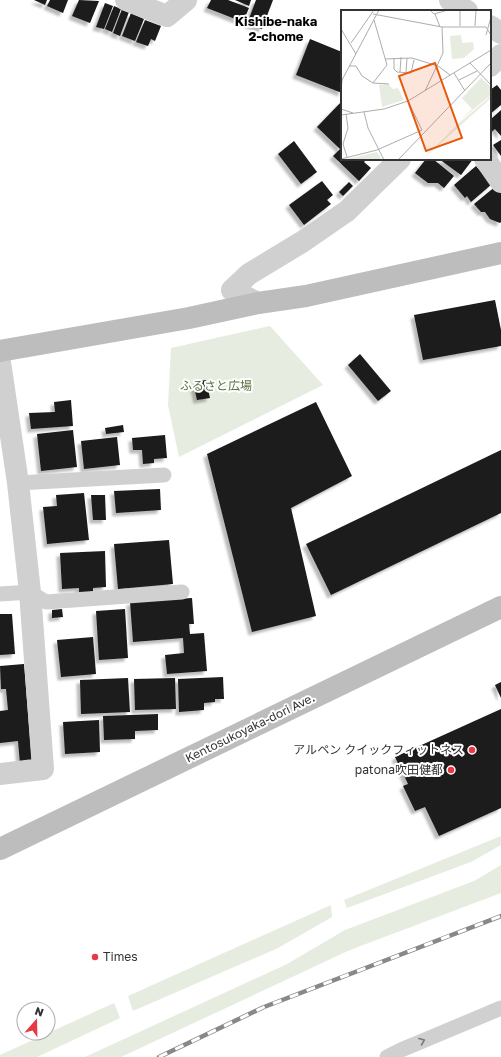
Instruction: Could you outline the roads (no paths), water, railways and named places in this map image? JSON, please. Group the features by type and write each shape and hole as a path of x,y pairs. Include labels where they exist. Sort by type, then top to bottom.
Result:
{"street":[{"path":"126,0 167,16 186,0"},
{"path":"450,0 465,10"},
{"path":"491,27 501,33"},
{"path":"491,65 501,55"},
{"path":"258,303 232,290 249,274 302,242 347,211 399,160"},
{"path":"486,160 501,182"},
{"path":"0,351 189,318 258,303 306,296 501,253"},
{"path":"0,362 18,482 30,592 43,770 0,774"},
{"name":"Kentosukoyaka-dori Ave.","path":"0,849 501,607"}],"lane":[{"path":"18,482 164,475"},
{"path":"0,594 30,592 46,602 182,592"},
{"path":"387,1057 501,1008"}],"railway":[{"path":"159,1057 264,1007 501,916"}],"place":[{"name":"アルペン クイックフィットネス","path":"472,750"},
{"name":"patona吹田健都","path":"451,770"},
{"name":"Times","path":"95,957"}],"district":[{"name":"Kishibe-naka 2-chome","path":"276,28"}],"park label":[{"name":"ふるさと広場","path":"216,386"}]}
